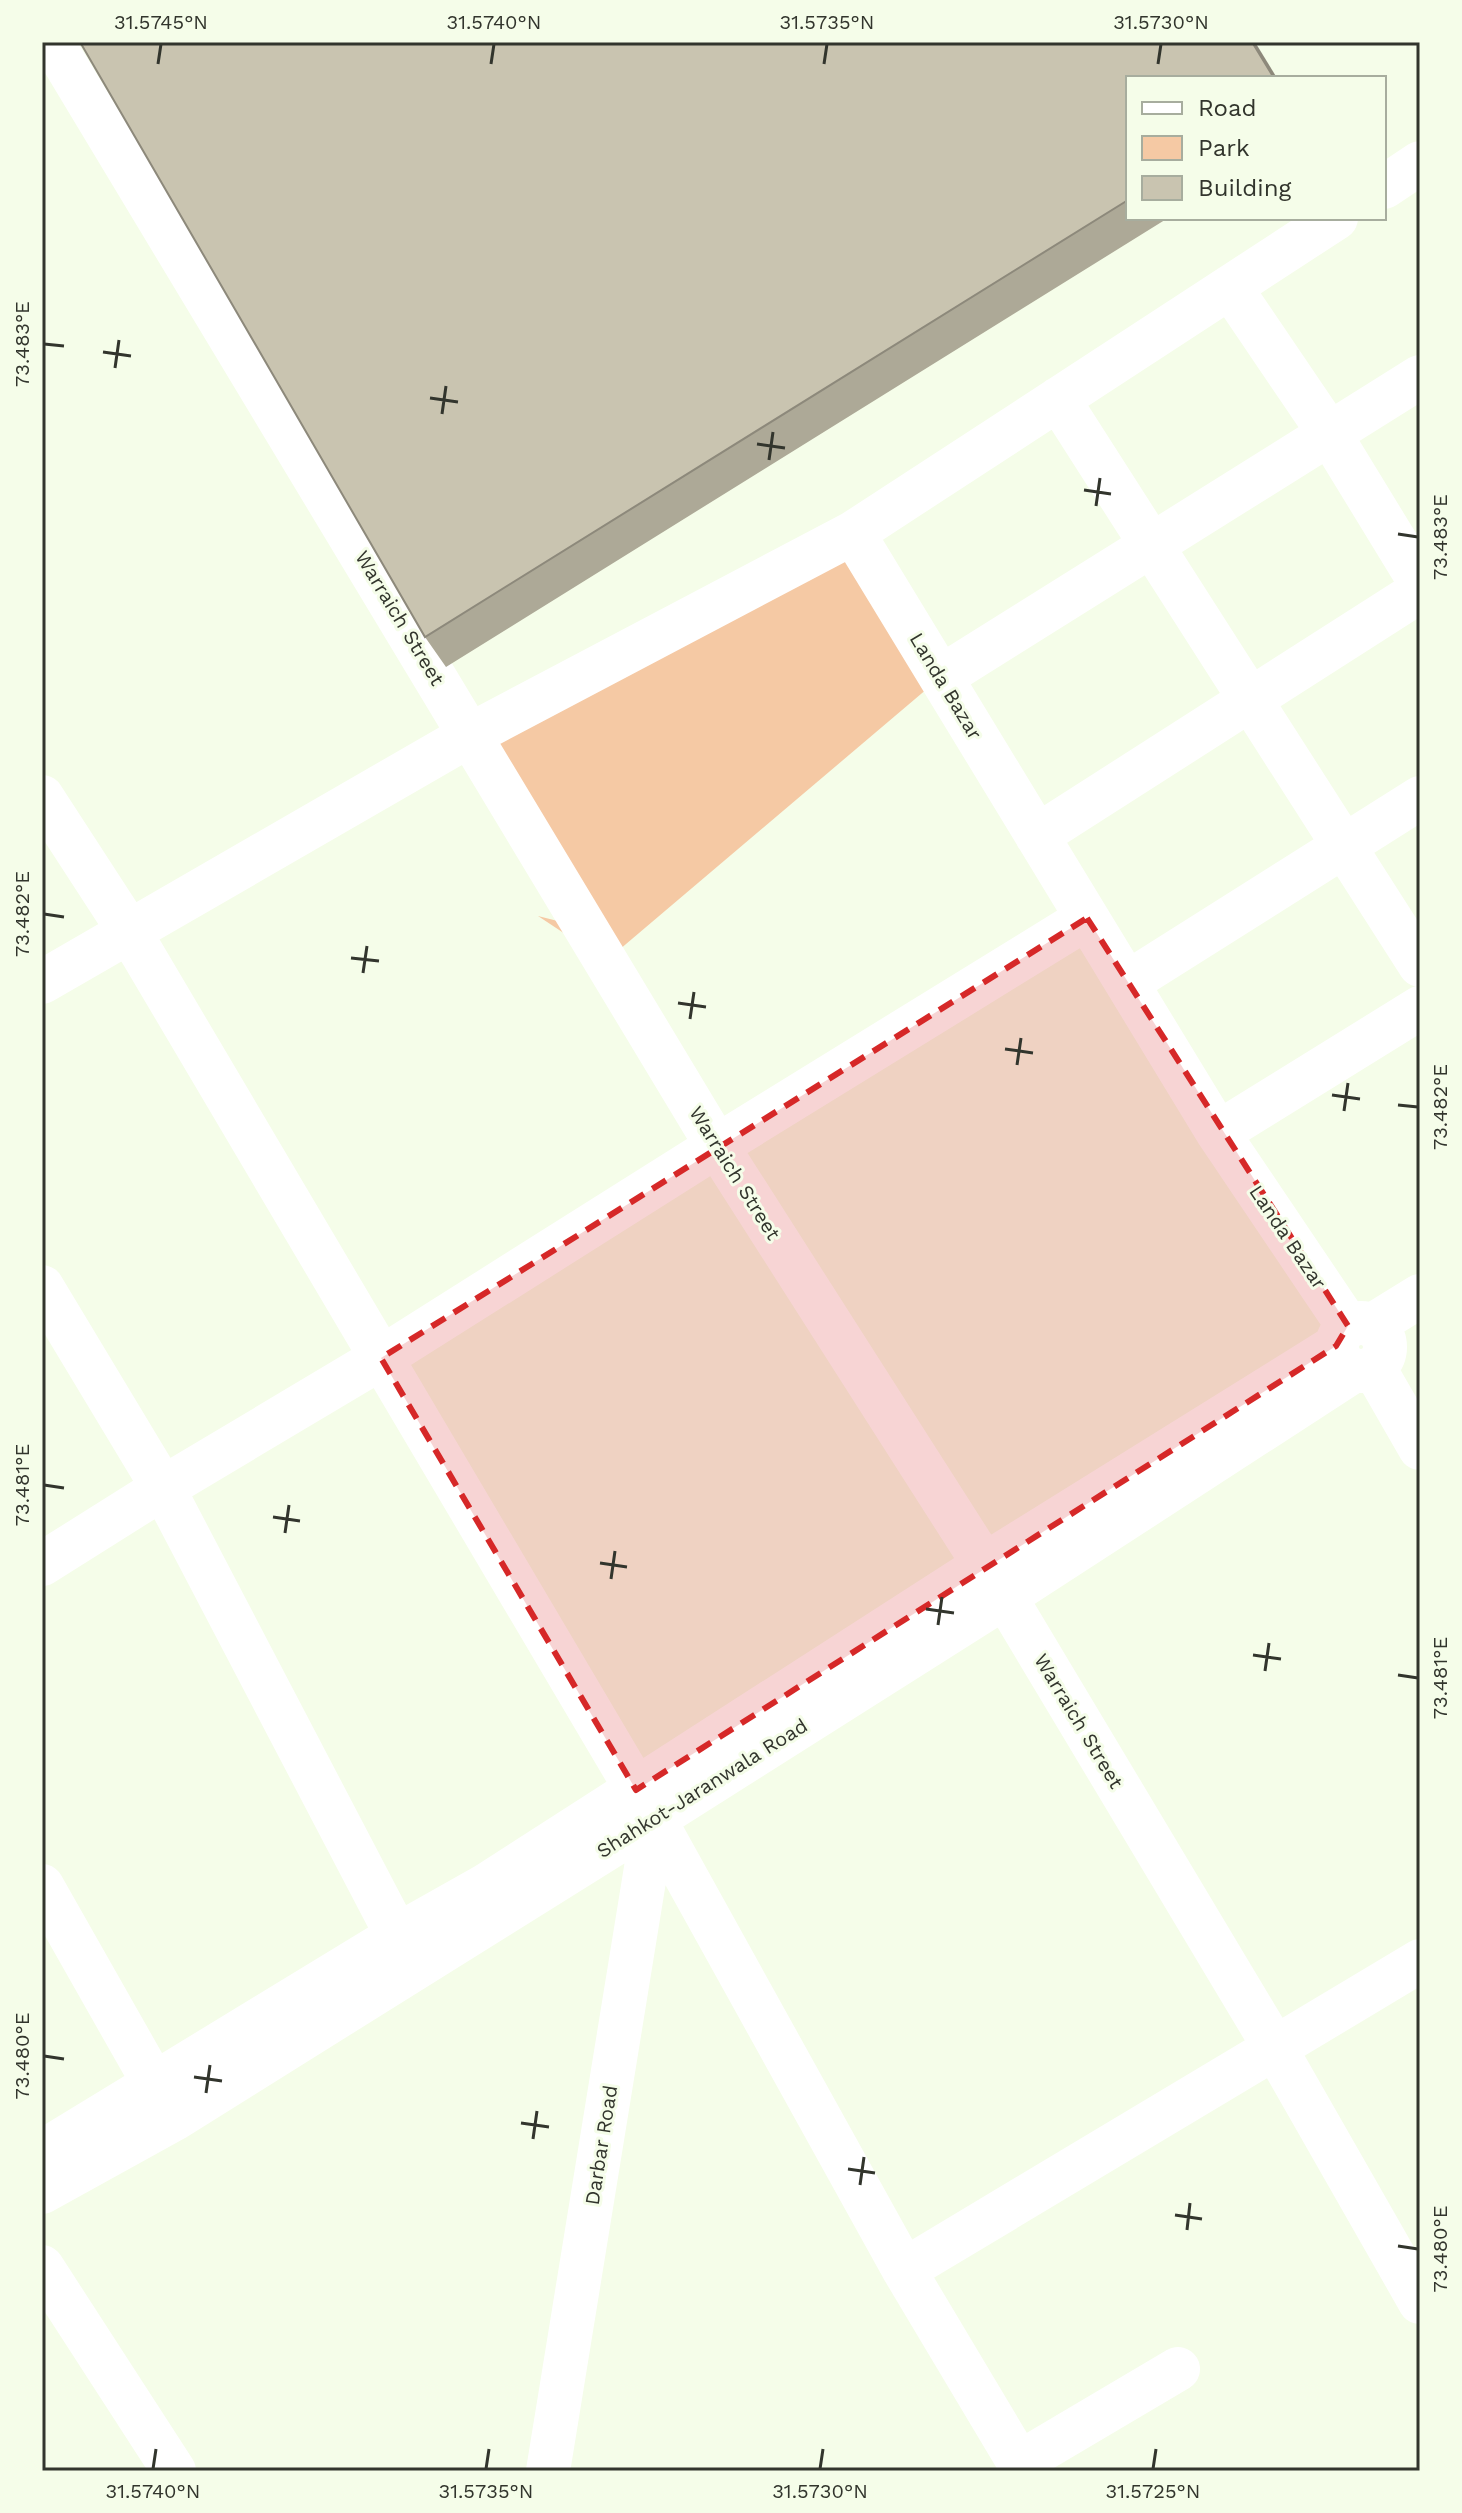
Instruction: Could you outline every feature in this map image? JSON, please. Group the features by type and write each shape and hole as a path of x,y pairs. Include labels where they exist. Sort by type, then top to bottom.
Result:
{"street":[{"name":"Warraich Street","path":"52,42 717,1146 995,1581 1275,2048 1420,2302"},
{"path":"42,982 470,735 853,533 1333,220"},
{"path":"1230,287 1329,433 1420,582"},
{"path":"941,677 1420,377"},
{"path":"1058,399 1420,965"},
{"name":"Landa Bazar","path":"853,533 1218,1133 1370,1343 1420,1448"},
{"path":"1037,836 1420,591"},
{"path":"42,797 129,931 645,1805 904,2270 1022,2467 1178,2369"},
{"path":"1127,983 1420,798"},
{"path":"42,1564 381,1358 1087,918"},
{"path":"1218,1133 1420,1008"},
{"path":"42,1287 163,1488 406,1951"},
{"name":"Shahkot-Jaranwala Road","path":"42,2192 165,2101 645,1805 1370,1343 1420,1296"},
{"name":"Darbar Road","path":"548,2471 645,1805"},
{"path":"42,1886 165,2101"},
{"path":"904,2270 1419,1965"},
{"name":"Shahkot-Jaranwala Road","path":"42,2152 165,2101"},
{"path":"42,2267 174,2471"}],"highlighted area":[{"path":"1087,918 1348,1326 1336,1346 636,1790 381,1358"}],"green space":[{"path":"853,533 941,677 606,961 538,916 585,928 470,735"}],"building":[{"path":"80,42 1252,42 1273,76 1126,76 1126,201 425,637"}]}
